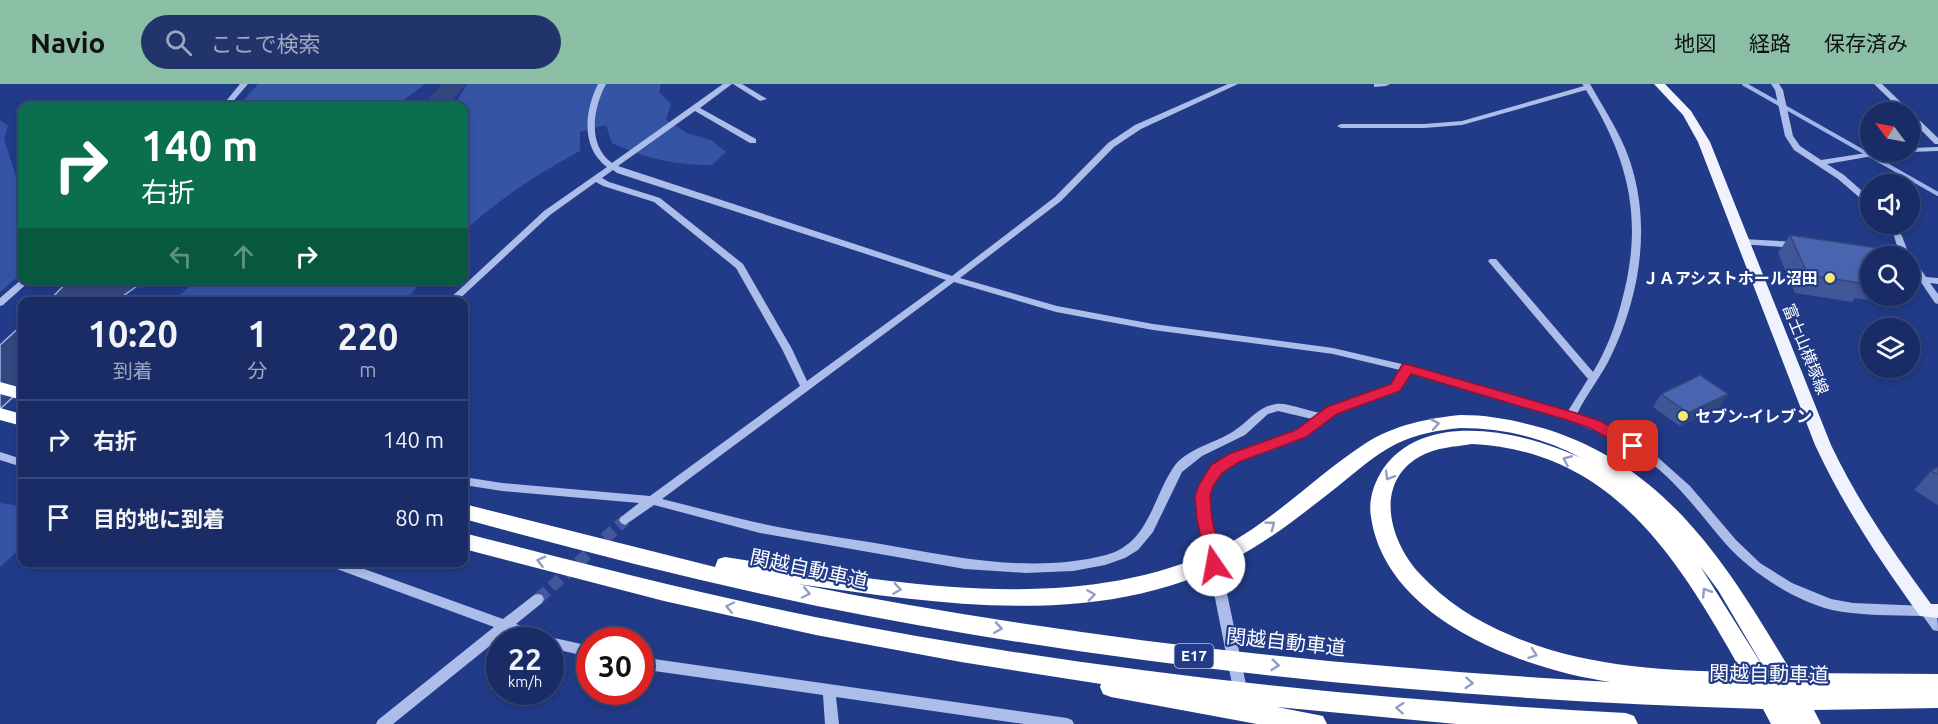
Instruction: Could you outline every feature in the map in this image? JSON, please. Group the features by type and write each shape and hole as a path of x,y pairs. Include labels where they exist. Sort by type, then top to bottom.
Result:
{"highway":[{"path":"0,388 18,393"},
{"path":"0,414 18,419"},
{"path":"528,529 664,555 943,595 1000,599 1084,596 1151,582 1225,554 1258,535 1373,448 1392,437 1433,423 1480,421 1527,429 1568,442 1637,483 1666,509 1699,546 1761,642 1809,724"},
{"path":"1784,724 1737,642 1687,562 1668,537 1626,496 1576,463 1522,444 1474,437 1429,444 1412,452 1398,463 1387,477 1381,492 1382,529 1405,572 1424,593 1448,612 1509,645 1583,668 1642,678 1729,683 1938,684"},
{"name":"関越自動車道","path":"468,513 695,570 868,607 1059,638 1216,658 1386,676 1575,691 1752,699 1938,698"},
{"name":"E17","path":"468,542 671,594 865,635 1052,667 1217,689 1397,708 1626,724"},
{"path":"865,635 944,655 1316,724"}],"main road":[{"name":"富士山横塚線","path":"1659,84 1687,113 1700,134 1823,445 1854,508 1874,539 1932,611"}],"street":[{"path":"228,102 244,84"},
{"path":"602,84 593,99 590,122 600,157 620,171 952,279 1090,316 1152,327 1307,346 1406,368 1571,416 1615,435 1650,457 1686,489 1732,543 1750,560 1788,587 1830,604 1853,608 1932,611 1938,626"},
{"path":"455,297 547,213 728,84"},
{"path":"737,84 763,99"},
{"path":"625,520 1058,199 1120,139 1138,127 1234,84"},
{"path":"1377,86 1386,84"},
{"path":"1775,84 1779,90 1789,136 1797,148 1841,177 1860,193"},
{"path":"1878,84 1896,102"},
{"path":"1341,126 1462,123 1587,85 1618,139 1625,158 1638,230 1635,277 1629,297 1608,353 1594,380 1580,396 1571,416"},
{"path":"695,108 753,141"},
{"path":"1920,125 1938,142"},
{"path":"1920,150 1938,149"},
{"path":"1819,164 1860,156"},
{"path":"598,177 606,184 657,200 740,266 787,349 805,387"},
{"path":"1743,242 1812,246"},
{"path":"1493,261 1594,380"},
{"path":"1920,275 1938,301"},
{"path":"1923,279 1938,281"},
{"path":"0,303 21,285"},
{"path":"1247,724 1204,519 1203,496 1206,485 1216,469 1234,458 1296,436 1332,410 1395,387 1402,379 1406,368"},
{"path":"468,482 502,487 651,500 760,528 965,564 1014,568 1073,566 1105,560 1121,555 1134,547 1149,529 1178,469 1198,453 1241,432 1264,411 1278,407 1320,417"},
{"path":"0,456 18,462"},
{"path":"344,567 506,627 538,598"},
{"path":"383,724 486,643"},
{"path":"654,665 1067,724"},
{"path":"829,691 832,724"}],"shaded area":[{"path":"258,84 425,84 401,102 242,102"},
{"path":"467,84 661,84 659,92 671,104 666,120 687,133 711,140 726,152 712,165 685,164 649,157 612,143 606,125 580,132 580,151 519,188 468,228 468,102 456,102"},
{"path":"0,120 8,126 4,139 18,177 18,276 0,292"},
{"path":"64,285 138,285 122,297 53,297"},
{"path":"191,285 418,285 406,297 178,297"},
{"path":"18,329 18,393 0,409 0,345"},
{"path":"0,503 18,505 18,551 0,567"}],"building":[{"path":"1790,235 1864,246 1860,246 1860,283 1808,275"},
{"path":"1700,375 1728,394 1688,413 1661,394"},
{"path":"1938,467 1938,475 1931,471"}],"waterway":[{"path":"438,102 455,84"},
{"path":"1744,84 1938,194"}],"tunnel":[{"path":"538,599 625,520"}],"place":[{"name":"ＪＡアシストホール沼田","path":"1830,278"},
{"name":"セブン-イレブン","path":"1683,416"}],"route":[{"path":"1214,565 1204,519 1203,496 1206,485 1216,469 1234,458 1290,439 1332,410 1386,392 1399,384 1406,368 1595,424 1633,446"}]}
